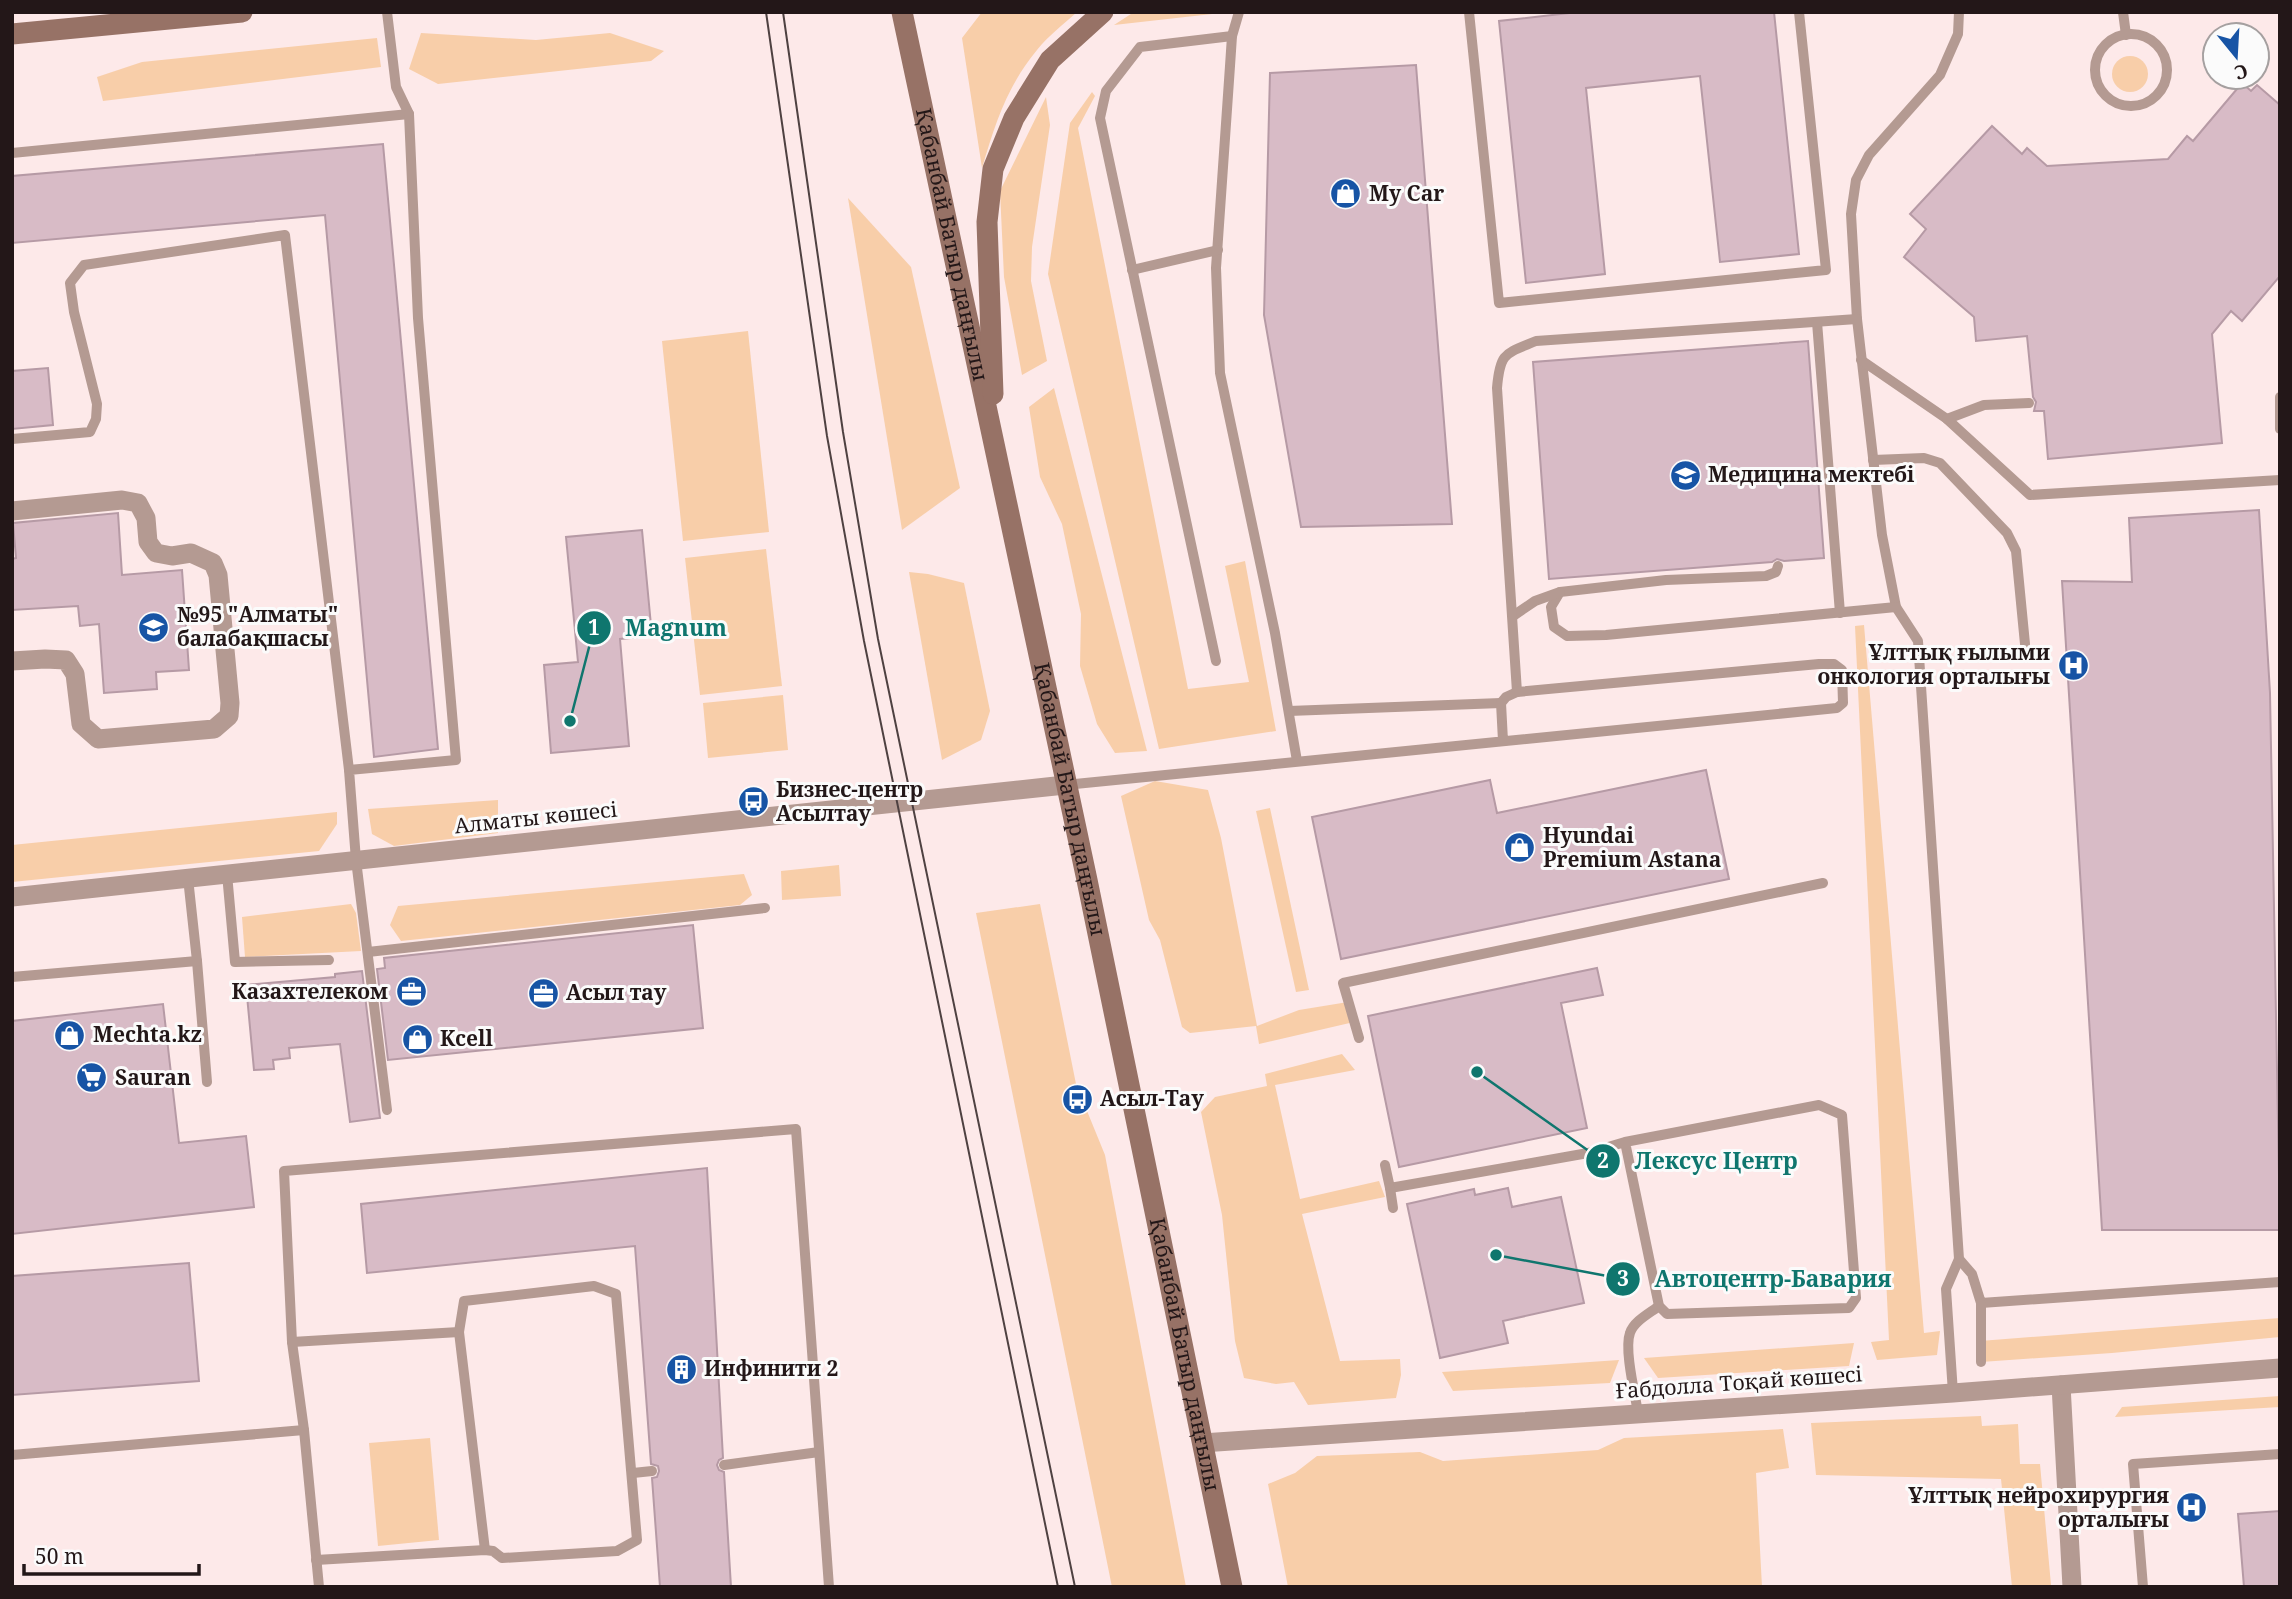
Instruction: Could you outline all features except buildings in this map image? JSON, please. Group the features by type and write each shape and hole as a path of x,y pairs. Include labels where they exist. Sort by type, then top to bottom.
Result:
{"main road":[{"path":"12,34 181,15 242,12"},
{"name":"Қабанбай Батыр даңғылы","path":"902,12 1124,1060 1232,1587"},
{"path":"995,452 986,222 993,169 1013,118 1049,60 1103,12"}],"street":[{"path":"12,511 122,500 138,503 146,518 148,542 156,553 172,556 191,553 213,564 219,587 229,716 214,729 98,739 81,724 75,674 66,660 12,662"},
{"name":"Алматы көшесі","path":"12,897 1065,785"},
{"name":"Ғабдолла Тоқай көшесі","path":"1202,1443 1953,1393 2280,1368"},
{"path":"2061,1385 2072,1587"}],"lane":[{"path":"349,769 456,760 418,318 409,114 396,87 387,12"},
{"path":"1239,12 1232,36 1216,268 1220,373 1275,633 1297,761"},
{"path":"1469,12 1499,303 1826,270 1799,12"},
{"path":"1953,1393 1946,1289 1959,1259 1917,641 1896,607 1882,535 1857,319 1851,214 1856,180 1869,155 1940,75 1958,34 1959,12"},
{"path":"2123,12 2126,35"},
{"path":"2126,35 2145,37 2154,43 2166,61 2164,84 2158,93 2140,105 2117,103 2106,96 2095,75 2096,62 2101,51 2109,42 2126,35"},
{"path":"1216,661 1100,118 1106,92 1140,47 1232,36"},
{"path":"12,153 409,114"},
{"path":"12,439 90,432 96,419 97,404 74,313 71,283 84,265 285,235 387,1110"},
{"path":"1132,270 1218,250"},
{"path":"1517,692 1497,388 1499,365 1507,353 1536,341 1857,319"},
{"path":"1817,322 1840,613"},
{"path":"1861,360 1947,419 2030,495 2280,480"},
{"path":"2280,397 2280,429"},
{"path":"1947,419 1984,405 2029,403"},
{"path":"1873,460 1924,458 1940,463 2007,533 2016,551 2025,644"},
{"path":"1513,616 1535,601 1560,592 1666,580 1766,576 1776,572 1778,566"},
{"path":"1560,592 1551,607 1554,627 1567,636 1606,635 1896,607"},
{"path":"1065,785 1837,708 1843,703 1842,670 1834,664 1819,664 1517,692 1506,697 1501,703 1503,741"},
{"path":"1289,711 1501,703"},
{"path":"227,874 235,962 329,960"},
{"path":"188,878 207,1082"},
{"path":"1359,1038 1343,983 1824,884"},
{"path":"368,952 765,908"},
{"path":"12,976 197,961"},
{"path":"1390,1188 1588,1153 1625,1142 1819,1105 1842,1115 1856,1298 1849,1308 1667,1314 1659,1306 1625,1142"},
{"path":"319,1587 304,1430 292,1342 284,1171 796,1129 829,1587"},
{"path":"1385,1166 1393,1208"},
{"path":"1959,1259 1972,1274 1981,1303 1981,1362"},
{"path":"1981,1303 2280,1282"},
{"path":"316,1560 485,1550 493,1551 502,1558 617,1551 637,1540 617,1294 594,1286 464,1301 459,1332 485,1550"},
{"path":"1638,1413 1629,1359 1630,1333 1641,1319 1659,1306"},
{"path":"292,1342 459,1332"},
{"path":"12,1455 304,1430"},
{"path":"724,1465 820,1452"},
{"path":"2143,1587 2133,1464 2280,1454"},
{"path":"633,1473 652,1471"}],"shaded area":[{"path":"982,12 1077,12 1041,45 1018,77 997,121 982,168 962,38"},
{"path":"1134,12 1230,12 1114,25"},
{"path":"421,33 536,40 610,33 664,51 651,61 438,84 409,69"},
{"path":"377,38 381,67 103,101 97,77 142,62"},
{"path":"2130,56 2143,61 2148,74 2143,87 2130,92 2117,87 2112,74 2117,61"},
{"path":"1092,92 1095,96 1078,128 1188,689 1249,682 1225,566 1245,561 1276,731 1159,749 1048,274 1070,123"},
{"path":"1046,97 1050,125 1032,247 1031,281 1047,361 1022,375 1004,277 1000,191"},
{"path":"848,198 911,267 960,488 902,530"},
{"path":"748,331 769,532 683,541 662,341"},
{"path":"1054,388 1147,751 1115,753 1097,724 1080,666 1081,614 1062,524 1040,477 1029,407"},
{"path":"766,549 782,686 700,695 685,558"},
{"path":"909,572 964,583 990,711 981,740 942,760"},
{"path":"1864,625 1924,1333 1940,1331 1937,1355 1877,1360 1871,1342 1889,1340 1855,626"},
{"path":"783,695 788,750 708,758 703,703"},
{"path":"1155,781 1208,790 1221,838 1257,1026 1299,1010 1348,1002 1354,1022 1259,1044 1256,1026 1190,1033 1182,1027 1160,940 1149,920 1121,796"},
{"path":"498,800 498,833 394,846 372,834 368,809"},
{"path":"1270,808 1309,990 1296,992 1256,811"},
{"path":"337,812 337,824 319,851 12,882 12,845"},
{"path":"839,865 841,896 782,900 781,871"},
{"path":"744,874 752,895 740,905 401,941 390,925 398,906"},
{"path":"351,904 356,913 361,951 245,957 242,917"},
{"path":"1040,904 1076,1084 1105,1155 1186,1587 1112,1587 976,913"},
{"path":"1342,1054 1355,1070 1275,1085 1300,1199 1379,1181 1385,1197 1302,1214 1340,1361 1400,1359 1401,1375 1396,1398 1308,1405 1294,1382 1276,1384 1244,1378 1235,1341 1222,1215 1201,1112 1215,1097 1267,1086 1265,1074"},
{"path":"2280,1318 2280,1337 1981,1362 1980,1341"},
{"path":"1854,1343 1849,1366 1658,1378 1644,1358"},
{"path":"1619,1360 1610,1383 1453,1391 1442,1372"},
{"path":"2280,1396 2280,1407 2115,1417 2122,1407"},
{"path":"1981,1416 1982,1426 2018,1424 2020,1464 2040,1464 2051,1585 2048,1587 2012,1587 2001,1479 1816,1475 1811,1423"},
{"path":"1783,1429 1789,1468 1756,1473 1762,1587 1288,1587 1268,1484 1295,1473 1317,1456 1420,1452 1443,1461 1598,1450 1624,1438"},
{"path":"430,1438 439,1540 378,1546 369,1443"}],"tram line":[{"path":"766,12 827,436 864,641 1058,1587"},
{"path":"783,12 843,432 878,639 1075,1587"}],"place":[{"name":"My Car","path":"1346,194"},
{"name":"Медицина мектебі","path":"1685,475"},
{"name":"№95 \"Алматы\" балабақшасы","path":"154,627"},
{"name":"Ұлттық ғылыми онкология орталығы","path":"2073,665"},
{"name":"Magnum","path":"570,721"},
{"name":"Бизнес-центр Асылтау","path":"753,802"},
{"name":"Hyundai Premium Astana","path":"1520,848"},
{"name":"Казахтелеком","path":"411,992"},
{"name":"Асыл тау","path":"543,993"},
{"name":"Mechta.kz","path":"70,1035"},
{"name":"Kcell","path":"417,1039"},
{"name":"Лексус Центр","path":"1477,1072"},
{"name":"Sauran","path":"92,1078"},
{"name":"Асыл-Тау","path":"1077,1099"},
{"name":"Автоцентр-Бавария","path":"1496,1255"},
{"name":"Инфинити 2","path":"681,1369"},
{"name":"Ұлттық нейрохирургия орталығы","path":"2192,1508"}]}
